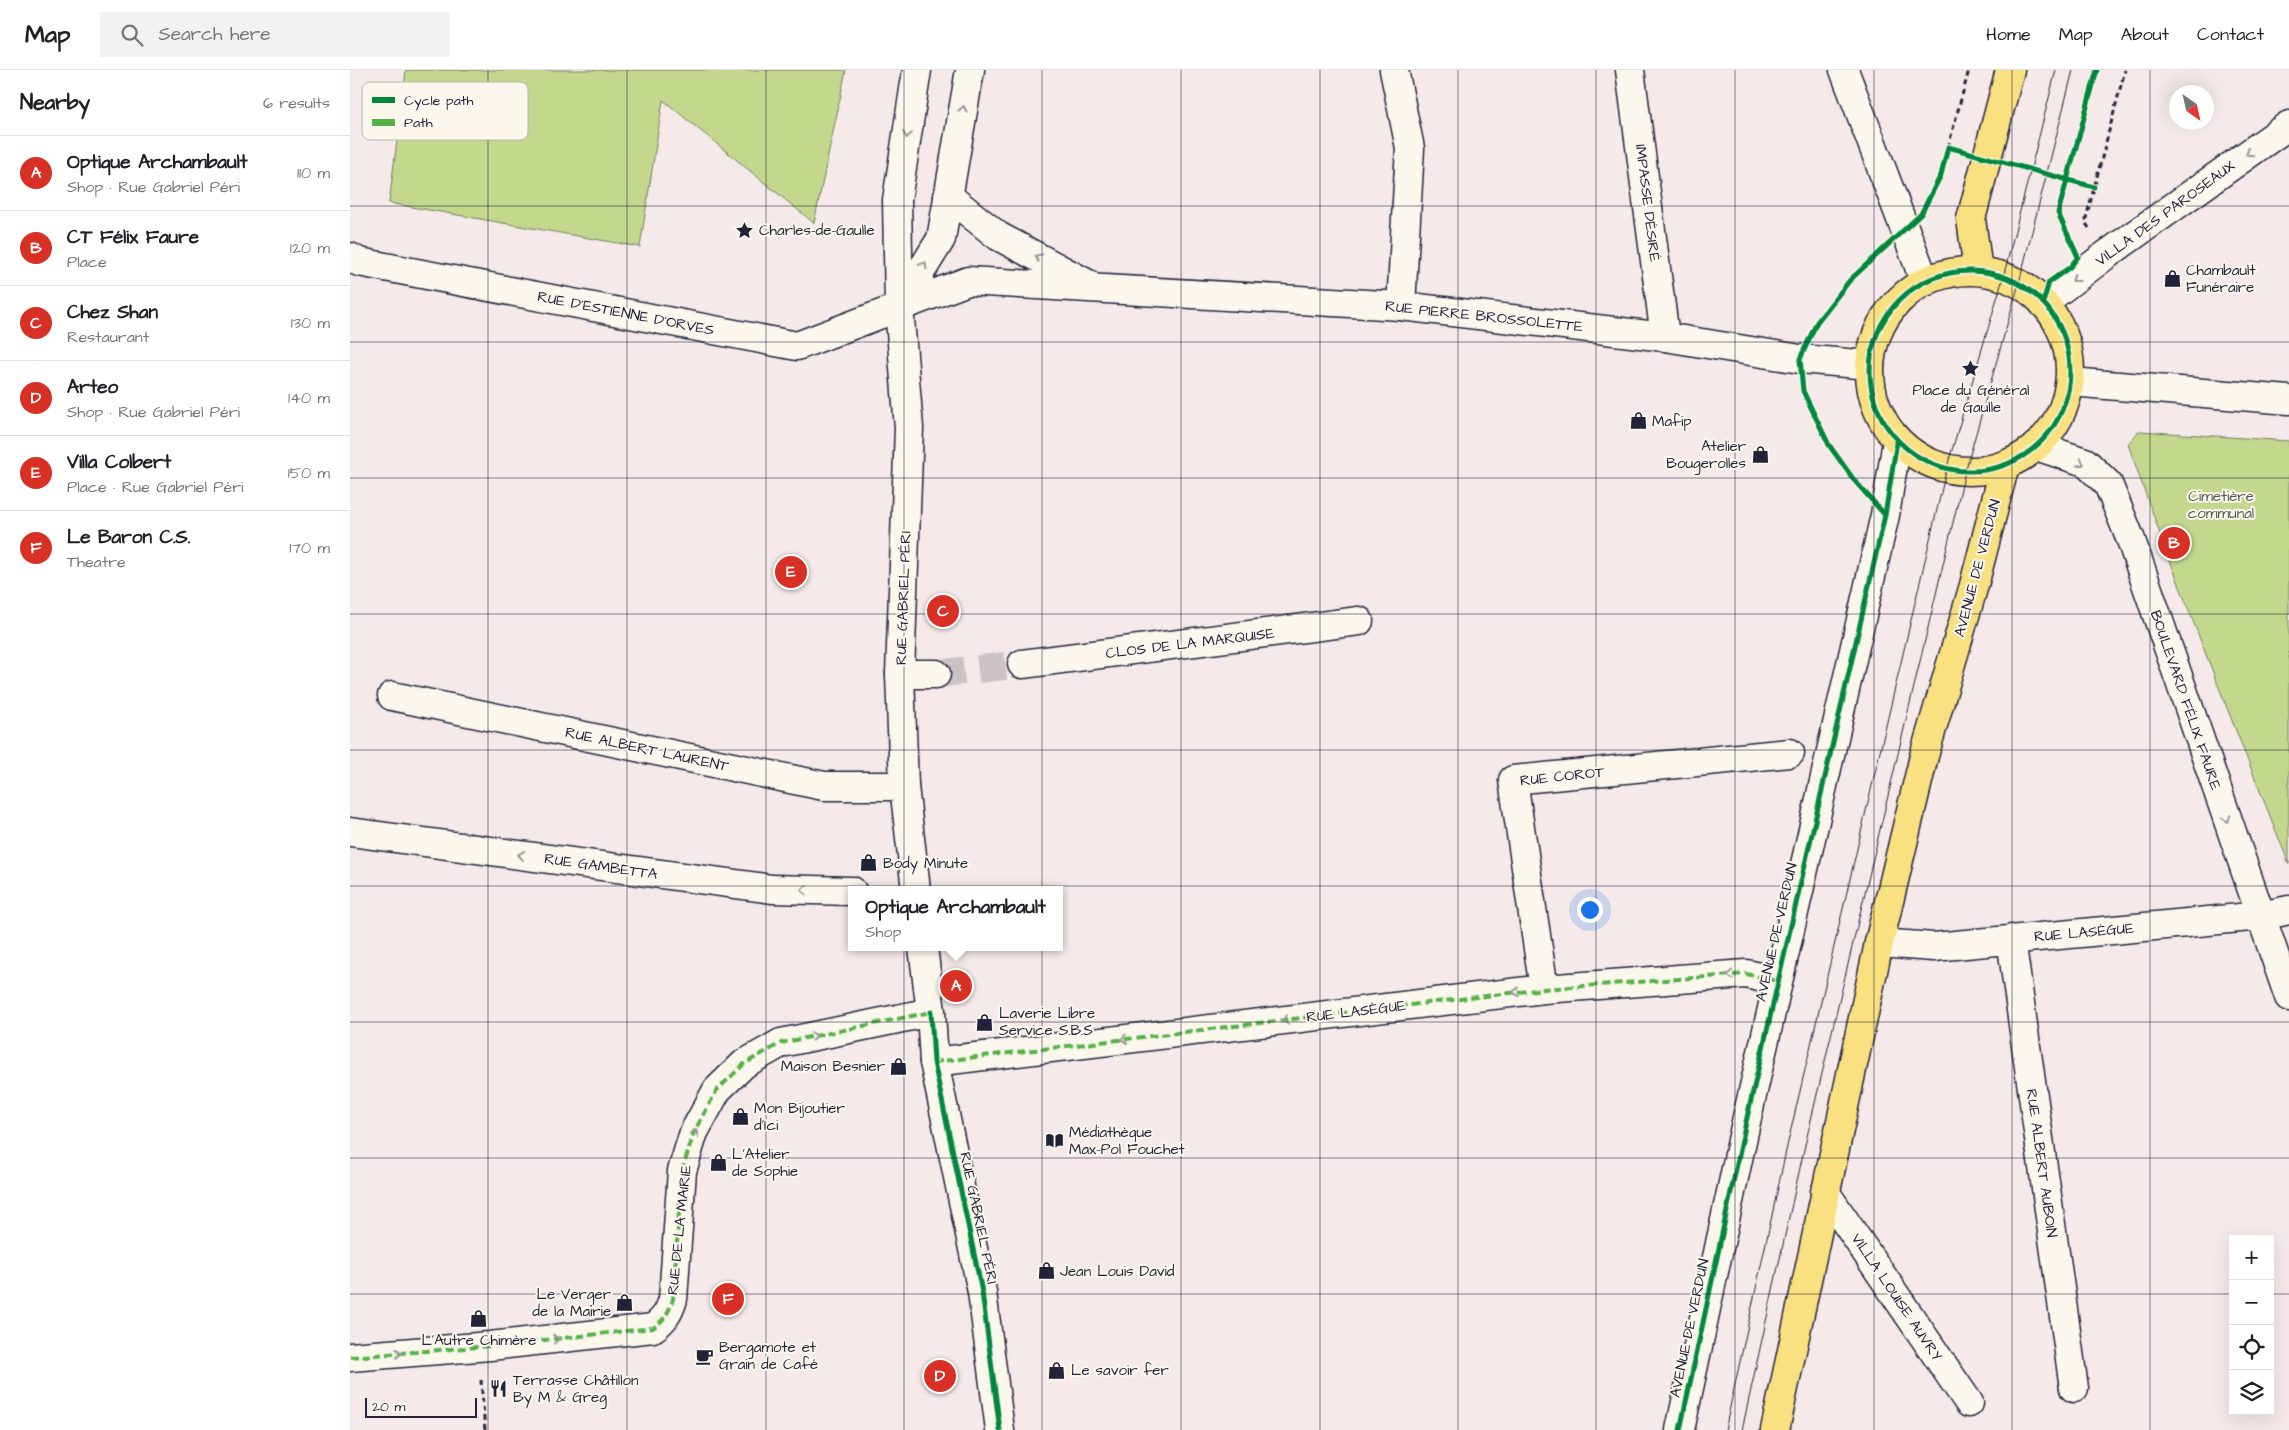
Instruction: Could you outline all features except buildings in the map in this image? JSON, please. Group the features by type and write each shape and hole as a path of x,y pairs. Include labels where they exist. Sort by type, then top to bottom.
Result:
{"main road":[{"path":"1978,271 1971,219 2010,70"},
{"path":"1978,271 2019,283 2042,303 2058,324 2069,352 2070,382 2064,406 2053,428 2036,446 2005,465 1980,471 1964,472 1924,460 1897,441 1881,418 1872,392 1870,365 1878,331 1897,303 1925,282 1950,273 1978,271"},
{"name":"AVENUE DE VERDUN","path":"1775,1430 1880,943 1924,756 1974,585 2005,465"}],"street":[{"name":"RUE GABRIEL PÉRI","path":"916,886 904,786 900,674 909,428 899,307 897,200 917,70"},
{"path":"899,307 941,239 970,70"},
{"path":"1394,70 1410,148 1401,306"},
{"name":"IMPASSE DÉSIRÉ","path":"1630,70 1665,336"},
{"path":"1844,70 1925,282"},
{"name":"VILLA DES PAROSEAUX","path":"2042,303 2106,255 2289,125"},
{"name":"RUE PIERRE BROSSOLETTE","path":"948,196 998,236 1096,289"},
{"name":"RUE D'ESTIENNE D'ORVES","path":"350,257 368,263 797,346 899,307"},
{"name":"RUE PIERRE BROSSOLETTE","path":"899,307 968,281 1401,306 1665,336 1800,359 1870,365"},
{"path":"2070,382 2289,400"},
{"name":"AVENUE DE VERDUN","path":"1680,1430 1778,981 1885,515 1897,441"},
{"name":"BOULEVARD FÉLIX FAURE","path":"2036,446 2084,462 2108,484 2131,540 2289,997"},
{"name":"CLOS DE LA MARQUISE","path":"1022,664 1359,621"},
{"path":"900,674 936,674"},
{"name":"RUE ALBERT LAURENT","path":"392,696 824,786 904,786"},
{"name":"RUE COROT","path":"1544,989 1513,780 1790,753"},
{"name":"RUE GAMBETTA","path":"350,832 772,889 848,891"},
{"name":"RUE LASÈGUE","path":"1880,943 1934,947 2261,916 2289,910"},
{"name":"RUE ALBERT AUBOIN","path":"2010,939 2074,1388"},
{"name":"RUE GABRIEL PÉRI","path":"924,951 932,1012 934,1062 982,1292 1000,1430"},
{"name":"RUE LASÈGUE","path":"934,1062 1544,989 1746,974 1778,981"},
{"name":"RUE DE LA MAIRIE","path":"350,1357 478,1347 641,1331 653,1328 661,1323 669,1312 676,1285 682,1171 694,1132 717,1090 744,1064 782,1043 932,1012"},
{"name":"VILLA LOUISE AUVRY","path":"1825,1192 1969,1403"}],"path":[{"path":"1948,147 1969,70"},
{"path":"2094,236 2085,222 2125,70"},
{"path":"478,1347 485,1430"}],"green space":[{"path":"406,70 846,70 814,223 663,100 640,247 389,203 397,140 528,140 528,82 404,82"},
{"name":"Cimetière communal","path":"2139,431 2289,441 2289,864 2186,603 2128,444"}],"tunnel":[{"path":"936,674 1022,664"}],"tram line":[{"path":"1725,1430 1788,1142 1947,467 2003,278 2056,70"},
{"path":"1742,1430 1805,1145 1965,472 2019,283 2073,70"}],"marked path":[{"path":"934,1062 1544,989 1746,974 1778,981"},
{"path":"350,1357 490,1346 653,1328 666,1316 673,1299 682,1171 694,1132 717,1090 744,1064 781,1043 931,1012"}],"cycle path":[{"path":"2043,303 2049,282 2070,267 2078,257 2058,213 2097,70"},
{"path":"1885,515 1854,480 1829,445 1803,391 1800,359 1817,322 1850,280 1921,214 1941,175 1948,147 2094,187"},
{"path":"1970,271 1989,273 2017,283 2033,294 2047,308 2062,333 2068,352 2070,371 2068,390 2058,418 2047,434 2033,448 2008,463 1989,469 1970,471 1951,469 1923,459 1907,448 1893,434 1878,409 1872,390 1870,371 1872,352 1882,324 1893,308 1907,294 1932,279 1951,273 1970,271"},
{"path":"1680,1430 1746,1122 1885,515 1897,441"},
{"path":"931,1012 934,1062 982,1292 1000,1430"}],"place":[{"name":"Charles-de-Gaulle","path":"745,230"},
{"name":"Chambault Funéraire","path":"2172,279"},
{"name":"Place du Général de Gaulle","path":"1971,369"},
{"name":"Mafip","path":"1638,421"},
{"name":"Atelier Bougerolles","path":"1760,455"},
{"name":"CT Félix Faure","path":"2174,543"},
{"name":"Villa Colbert","path":"791,572"},
{"name":"Chez Shan","path":"943,611"},
{"name":"Body Minute","path":"869,863"},
{"name":"Optique Archambault","path":"956,986"},
{"name":"Laverie Libre Service S.B.S","path":"985,1022"},
{"name":"Maison Besnier","path":"899,1066"},
{"name":"Mon Bijoutier d'Ici","path":"740,1117"},
{"name":"Médiathèque Max-Pol Fouchet","path":"1055,1141"},
{"name":"L'Atelier de Sophie","path":"718,1163"},
{"name":"Jean Louis David","path":"1046,1271"},
{"name":"Le Baron C.S.","path":"728,1299"},
{"name":"Le Verger de la Mairie","path":"625,1303"},
{"name":"L’Autre Chimère","path":"479,1319"},
{"name":"Bergamote et Grain de Café","path":"705,1356"},
{"name":"Le savoir fer","path":"1057,1370"},
{"name":"Arteo","path":"940,1376"},
{"name":"Terrasse Châtillon By M & Greg","path":"499,1389"}]}
